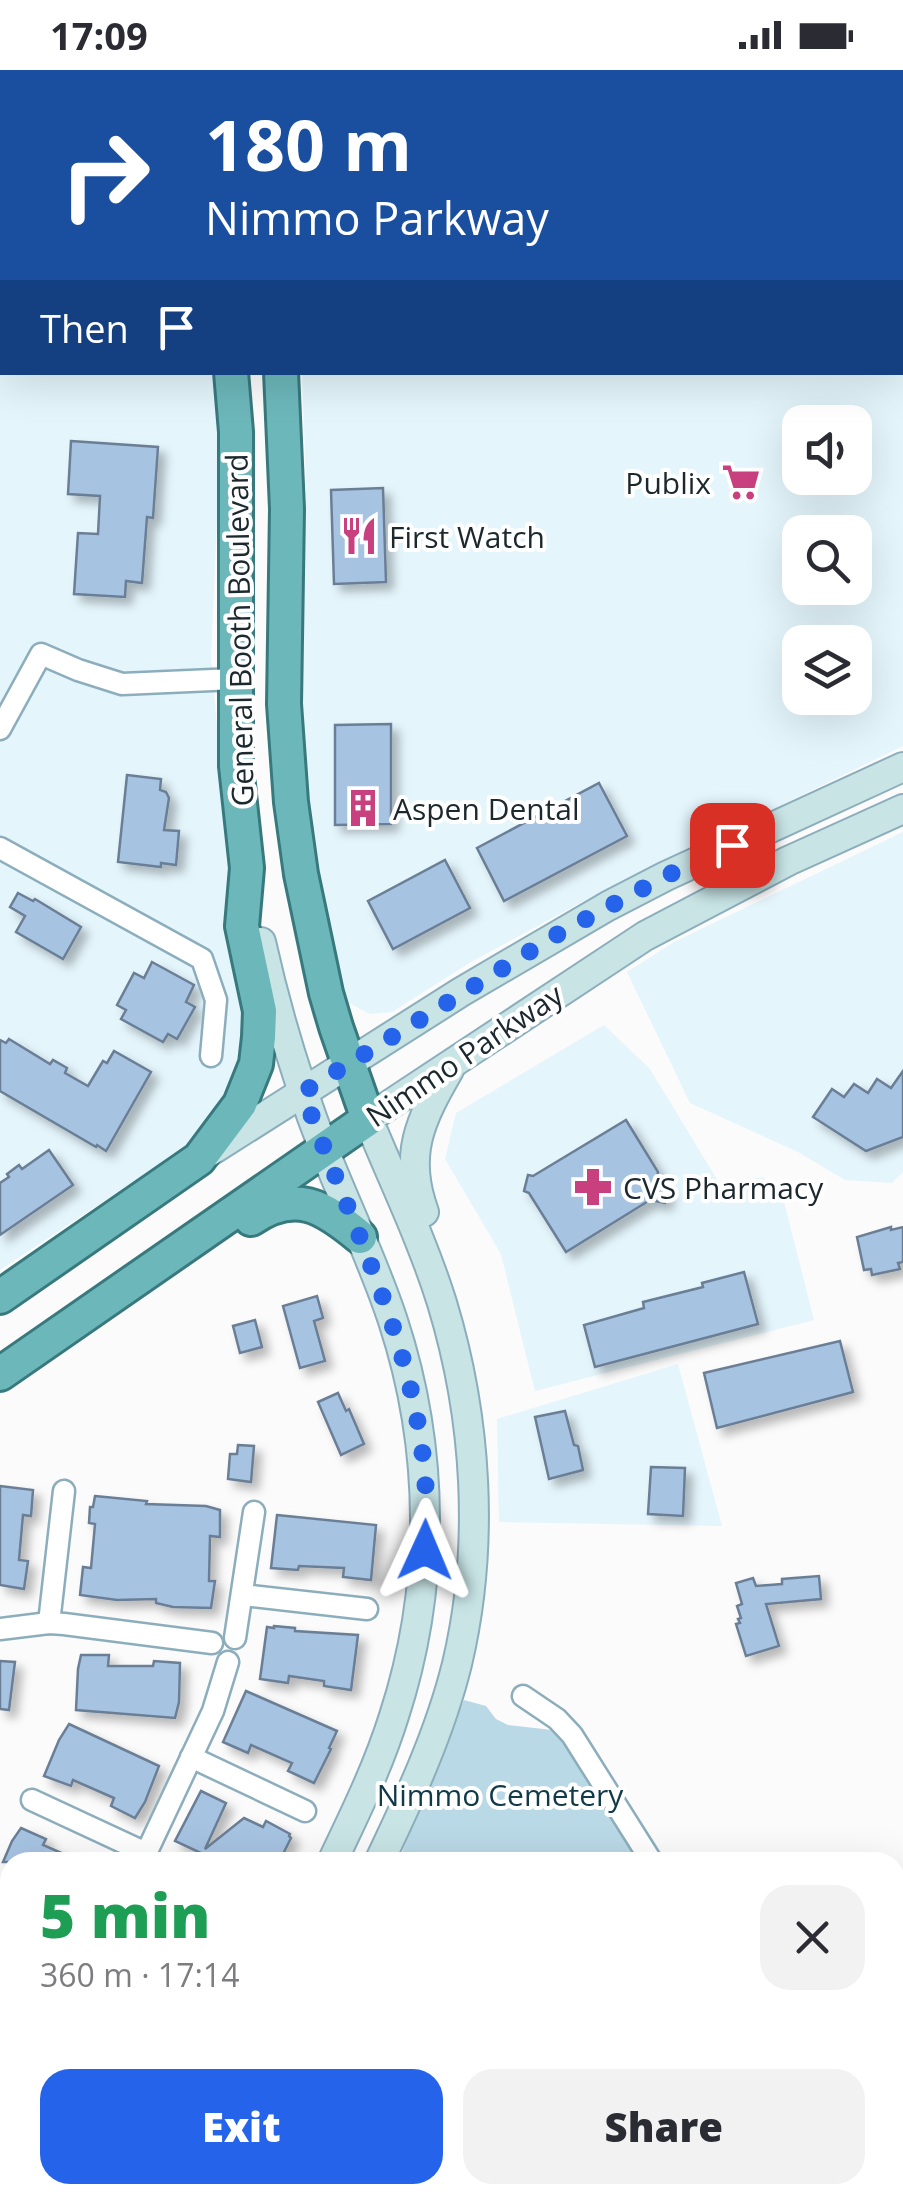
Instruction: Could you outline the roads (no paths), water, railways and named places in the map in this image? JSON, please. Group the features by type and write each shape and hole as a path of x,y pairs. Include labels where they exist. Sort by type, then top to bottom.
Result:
{"highway":[{"name":"General Booth Boulevard","path":"231,375 236,432 236,766 247,868"},
{"path":"248,375 253,435 262,450 286,453"},
{"name":"General Booth Boulevard","path":"282,375 287,542 284,688 291,802 313,938 331,1011 368,1118"},
{"path":"199,1159 240,1104 256,1064 260,1010 242,926 247,868"},
{"name":"Nimmo Parkway","path":"0,1374 368,1118"},
{"name":"Nimmo Parkway","path":"0,1297 199,1159"},
{"path":"46,1342 124,1306 273,1206 288,1203 321,1208 360,1237"}],"main road":[{"name":"Nimmo Parkway","path":"199,1159 475,984 608,906 903,767"},
{"name":"Nimmo Parkway","path":"368,1118 645,936 788,861 903,809"},
{"name":"General Booth Boulevard","path":"247,868 276,1005 324,1150 385,1298 406,1369 422,1458 426,1528 412,1653 372,1776 337,1852"},
{"path":"454,1061 421,1126 414,1175 464,1329 468,1349 463,1391"},
{"name":"General Booth Boulevard","path":"368,1118 432,1274 454,1346 472,1461 474,1531 465,1626 456,1668 434,1733 384,1852"}],"street":[{"path":"0,729 41,654 122,684 235,679"},
{"path":"0,848 202,959 216,1000 211,1056"},
{"path":"49,1623 64,1491"},
{"path":"147,1852 212,1710 228,1662 239,1650 234,1638 254,1512"},
{"path":"243,1595 366,1609"},
{"path":"0,1629 49,1623 212,1643"},
{"path":"228,1662 216,1659 212,1643 222,1634 234,1638"},
{"path":"523,1696 557,1719 572,1736 646,1852"},
{"path":"191,1758 305,1811"},
{"path":"32,1800 132,1852"}],"place":[{"name":"Publix","path":"741,482"},
{"name":"First Watch","path":"359,536"},
{"name":"Aspen Dental","path":"363,808"},
{"name":"CVS Pharmacy","path":"593,1187"}],"park label":[{"name":"Nimmo Cemetery","path":"500,1794"}]}
